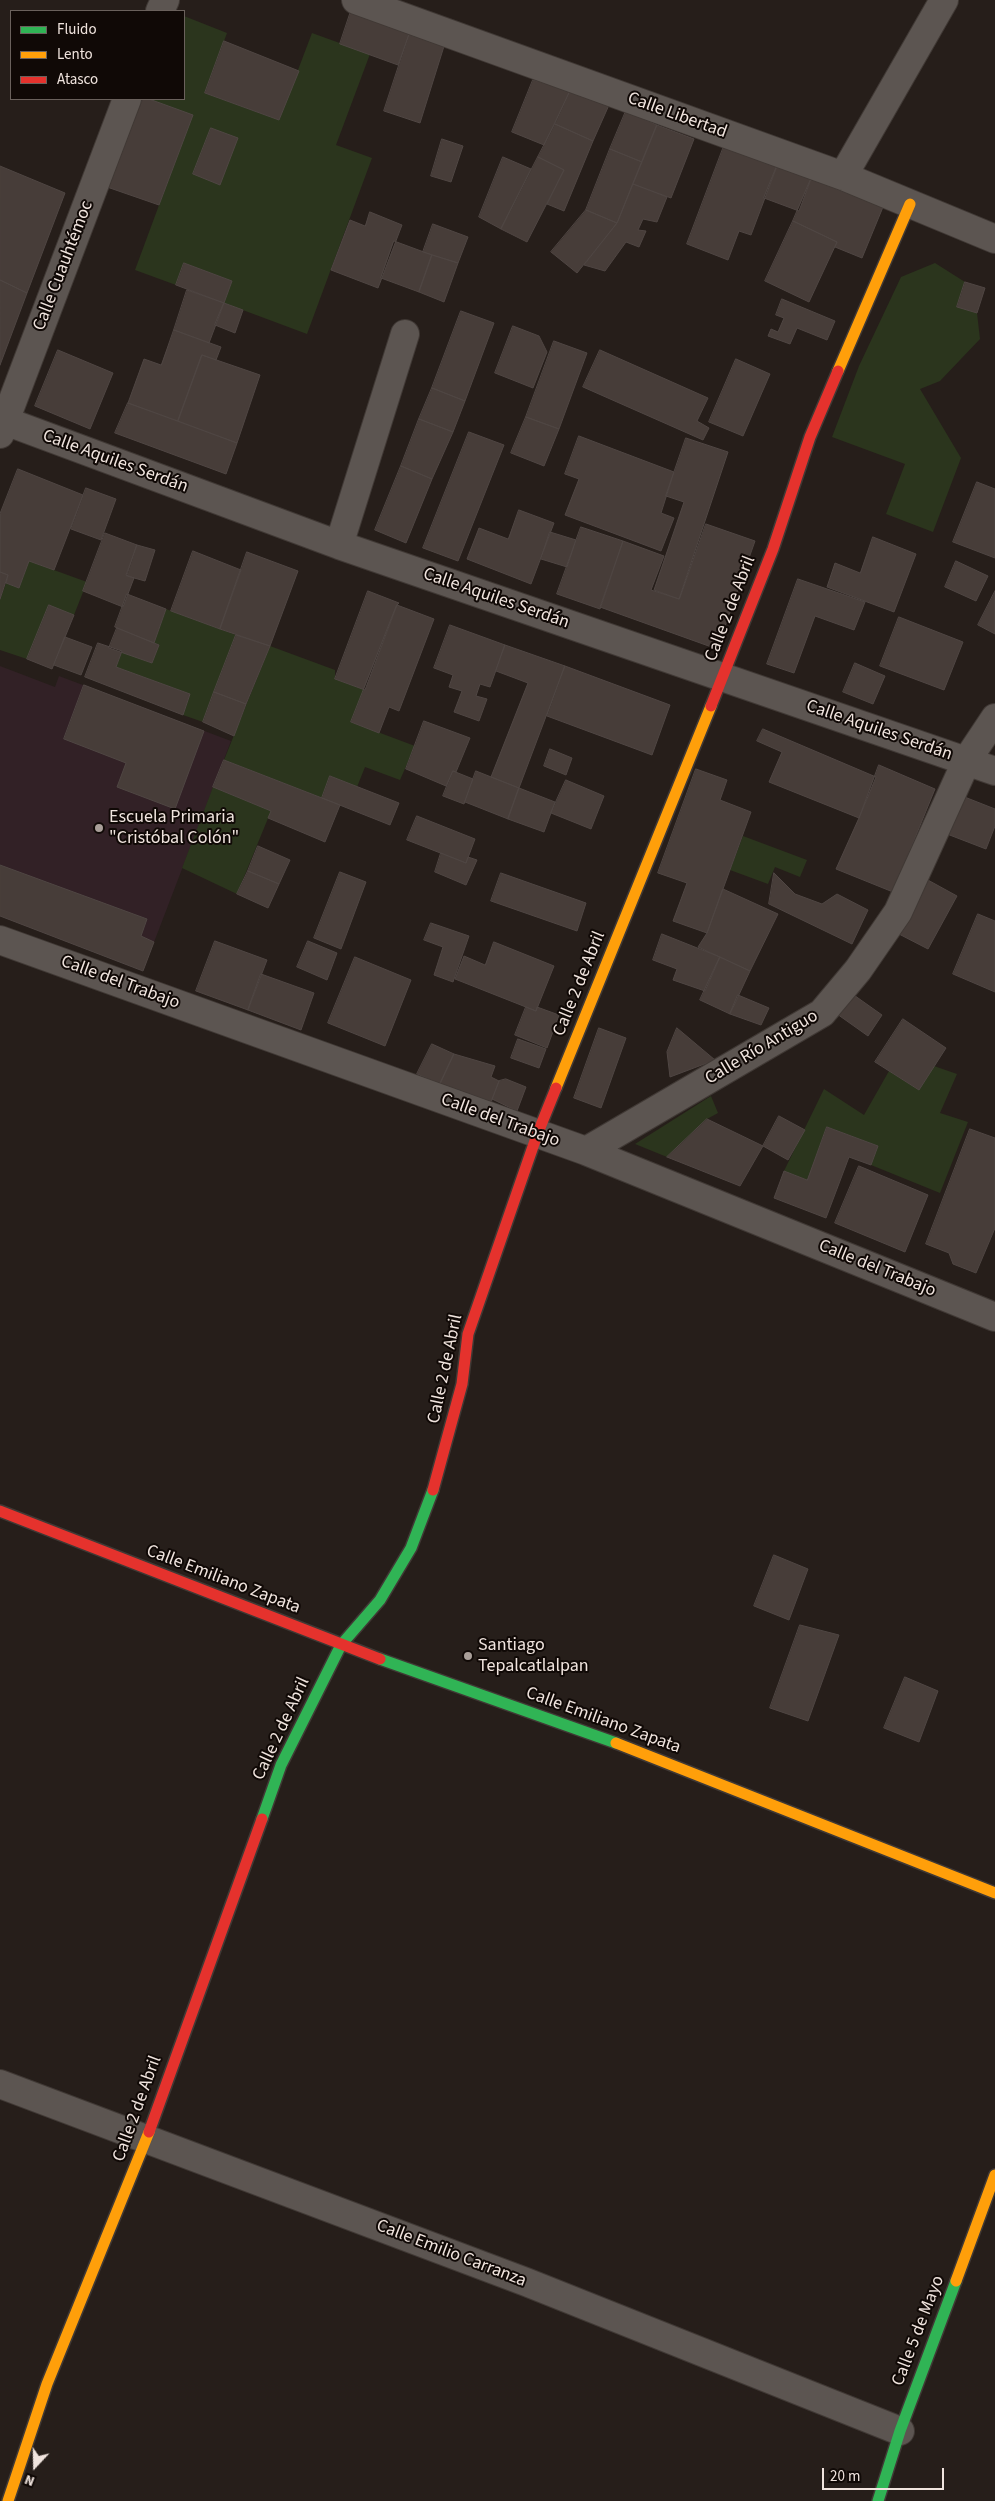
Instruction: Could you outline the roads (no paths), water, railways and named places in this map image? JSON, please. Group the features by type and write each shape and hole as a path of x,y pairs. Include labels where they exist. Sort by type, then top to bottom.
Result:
{"street":[{"name":"Calle Libertad","path":"356,0 843,176 995,238"},
{"path":"843,176 944,0"},
{"name":"Calle Cuauhtémoc","path":"2,424 127,100"},
{"name":"Calle 2 de Abril","path":"8,2501 47,2384 146,2139 281,1765 342,1645 380,1600 411,1548 439,1475 462,1384 468,1334 537,1135 723,678 773,549 810,438 910,204"},
{"path":"339,545 405,334"},
{"name":"Calle Aquiles Serdán","path":"2,424 339,545 995,771"},
{"name":"Calle Río Antiguo","path":"586,1151 822,1013 858,970 898,912 967,760 995,718"},
{"name":"Calle del Trabajo","path":"0,940 537,1135 586,1151 995,1318"},
{"name":"Calle Emiliano Zapata","path":"0,1511 342,1645 609,1740 995,1893"},
{"name":"Calle Emilio Carranza","path":"0,2084 526,2282 900,2431"},
{"name":"Calle 5 de Mayo","path":"878,2501 900,2431 995,2175"}],"place":[{"name":"Escuela Primaria \"Cristóbal Colón\"","path":"99,828"},
{"name":"Santiago Tepalcatlalpan","path":"468,1656"}]}
